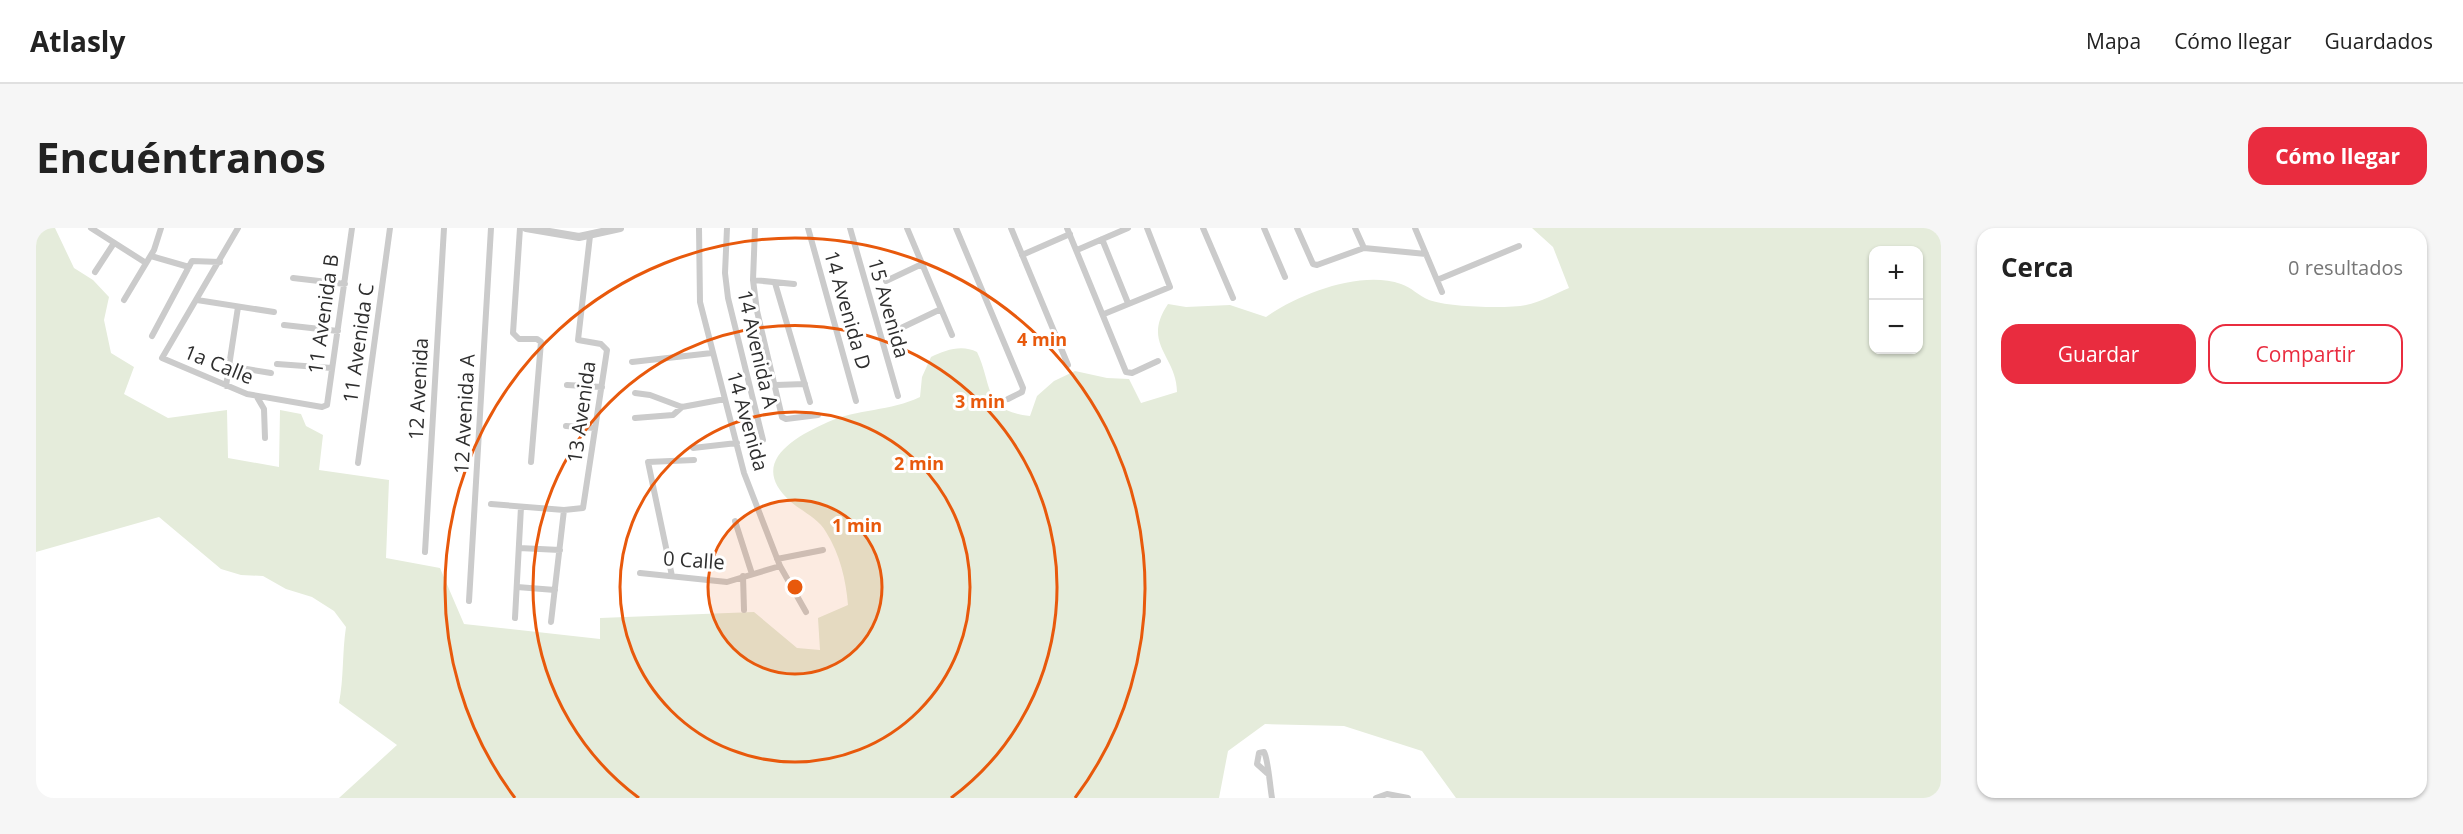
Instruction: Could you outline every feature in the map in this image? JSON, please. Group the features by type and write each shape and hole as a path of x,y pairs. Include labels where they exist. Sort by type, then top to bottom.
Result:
{"street":[{"path":"91,228 146,263"},
{"path":"124,300 150,256 160,228"},
{"path":"238,228 197,300 274,312"},
{"name":"11 Avenida B","path":"257,397 322,407 327,405 352,228"},
{"name":"11 Avenida C","path":"358,463 390,228"},
{"name":"12 Avenida","path":"425,552 444,228"},
{"name":"12 Avenida A","path":"469,601 491,228"},
{"path":"520,228 513,333 519,339 537,339 541,342 531,462"},
{"path":"526,228 562,236 590,236 605,230 620,228"},
{"name":"14 Avenida","path":"699,228 698,288 712,353 744,473 779,562 806,612"},
{"name":"14 Avenida A","path":"727,228 725,273 728,298 763,440"},
{"path":"755,228 753,280 757,311 781,411 786,419 818,416"},
{"name":"14 Avenida D","path":"808,228 856,401"},
{"name":"15 Avenida","path":"850,228 897,396"},
{"path":"907,228 952,335"},
{"path":"956,228 1023,388 1022,392 1008,399"},
{"path":"1011,228 1068,365"},
{"path":"1077,250 1128,228"},
{"path":"1104,314 1167,289 1170,284 1147,228"},
{"path":"1203,228 1233,298"},
{"path":"1264,228 1285,277"},
{"path":"1297,228 1313,264 1317,265 1364,248 1426,254"},
{"path":"1355,228 1364,248"},
{"path":"1415,228 1442,292"},
{"path":"1022,255 1068,231 1126,372 1132,373 1158,361"},
{"name":"13 Avenida","path":"564,510 583,508 607,350 600,344 581,342 578,336 590,236"},
{"path":"1102,239 1128,303"},
{"path":"95,272 114,243"},
{"path":"1437,280 1519,246"},
{"path":"150,256 191,264 220,262"},
{"path":"152,336 191,264"},
{"path":"886,281 922,264"},
{"path":"293,278 345,284"},
{"path":"753,280 794,284"},
{"path":"775,283 810,402"},
{"name":"1a Calle","path":"197,300 162,357 226,386 257,397 264,409 265,438"},
{"path":"226,386 238,307"},
{"path":"899,329 941,309"},
{"path":"284,325 338,331"},
{"path":"632,362 712,353"},
{"name":"1a Calle","path":"277,364 332,368"},
{"path":"229,366 271,373"},
{"path":"776,385 805,384"},
{"path":"567,385 602,387"},
{"path":"635,393 650,395 682,407"},
{"path":"636,418 673,415 682,407 724,399"},
{"path":"566,426 596,428"},
{"path":"693,448 737,444"},
{"path":"672,576 648,462 694,460"},
{"path":"491,504 564,510 551,622"},
{"path":"515,618 522,507"},
{"path":"735,521 752,574"},
{"path":"519,548 560,550"},
{"name":"0 Calle","path":"640,573 720,582 752,574 779,562 823,550"},
{"path":"743,576 744,610"},
{"path":"517,587 555,590"},
{"path":"1267,772 1272,798"},
{"path":"1376,798 1388,794 1408,798"}],"green space":[{"path":"36,228 55,228 74,268 93,280 109,297 104,320 111,353 134,367 124,394 168,418 227,410 228,458 279,467 280,410 301,414 306,426 323,435 319,470 389,480 386,558 440,568 464,624 600,639 600,618 754,612 797,648 820,650 818,618 848,605 844,577 839,558 823,527 791,502 779,488 774,476 774,464 789,444 814,428 839,418 909,402 920,397 922,377 931,357 942,352 965,348 977,352 996,402 1004,409 1015,413 1030,416 1037,396 1054,381 1075,371 1107,378 1129,379 1141,403 1177,392 1176,380 1159,340 1158,330 1161,318 1168,304 1186,307 1230,305 1266,317 1295,300 1330,287 1349,282 1385,280 1408,287 1429,300 1449,304 1492,307 1526,305 1569,288 1553,247 1532,228 1941,228 1941,798 1456,798 1422,751 1344,726 1265,724 1228,751 1219,798 339,798 397,745 339,703 346,627 334,611 312,597 286,589 263,576 241,575 221,569 159,517 36,552"}]}
